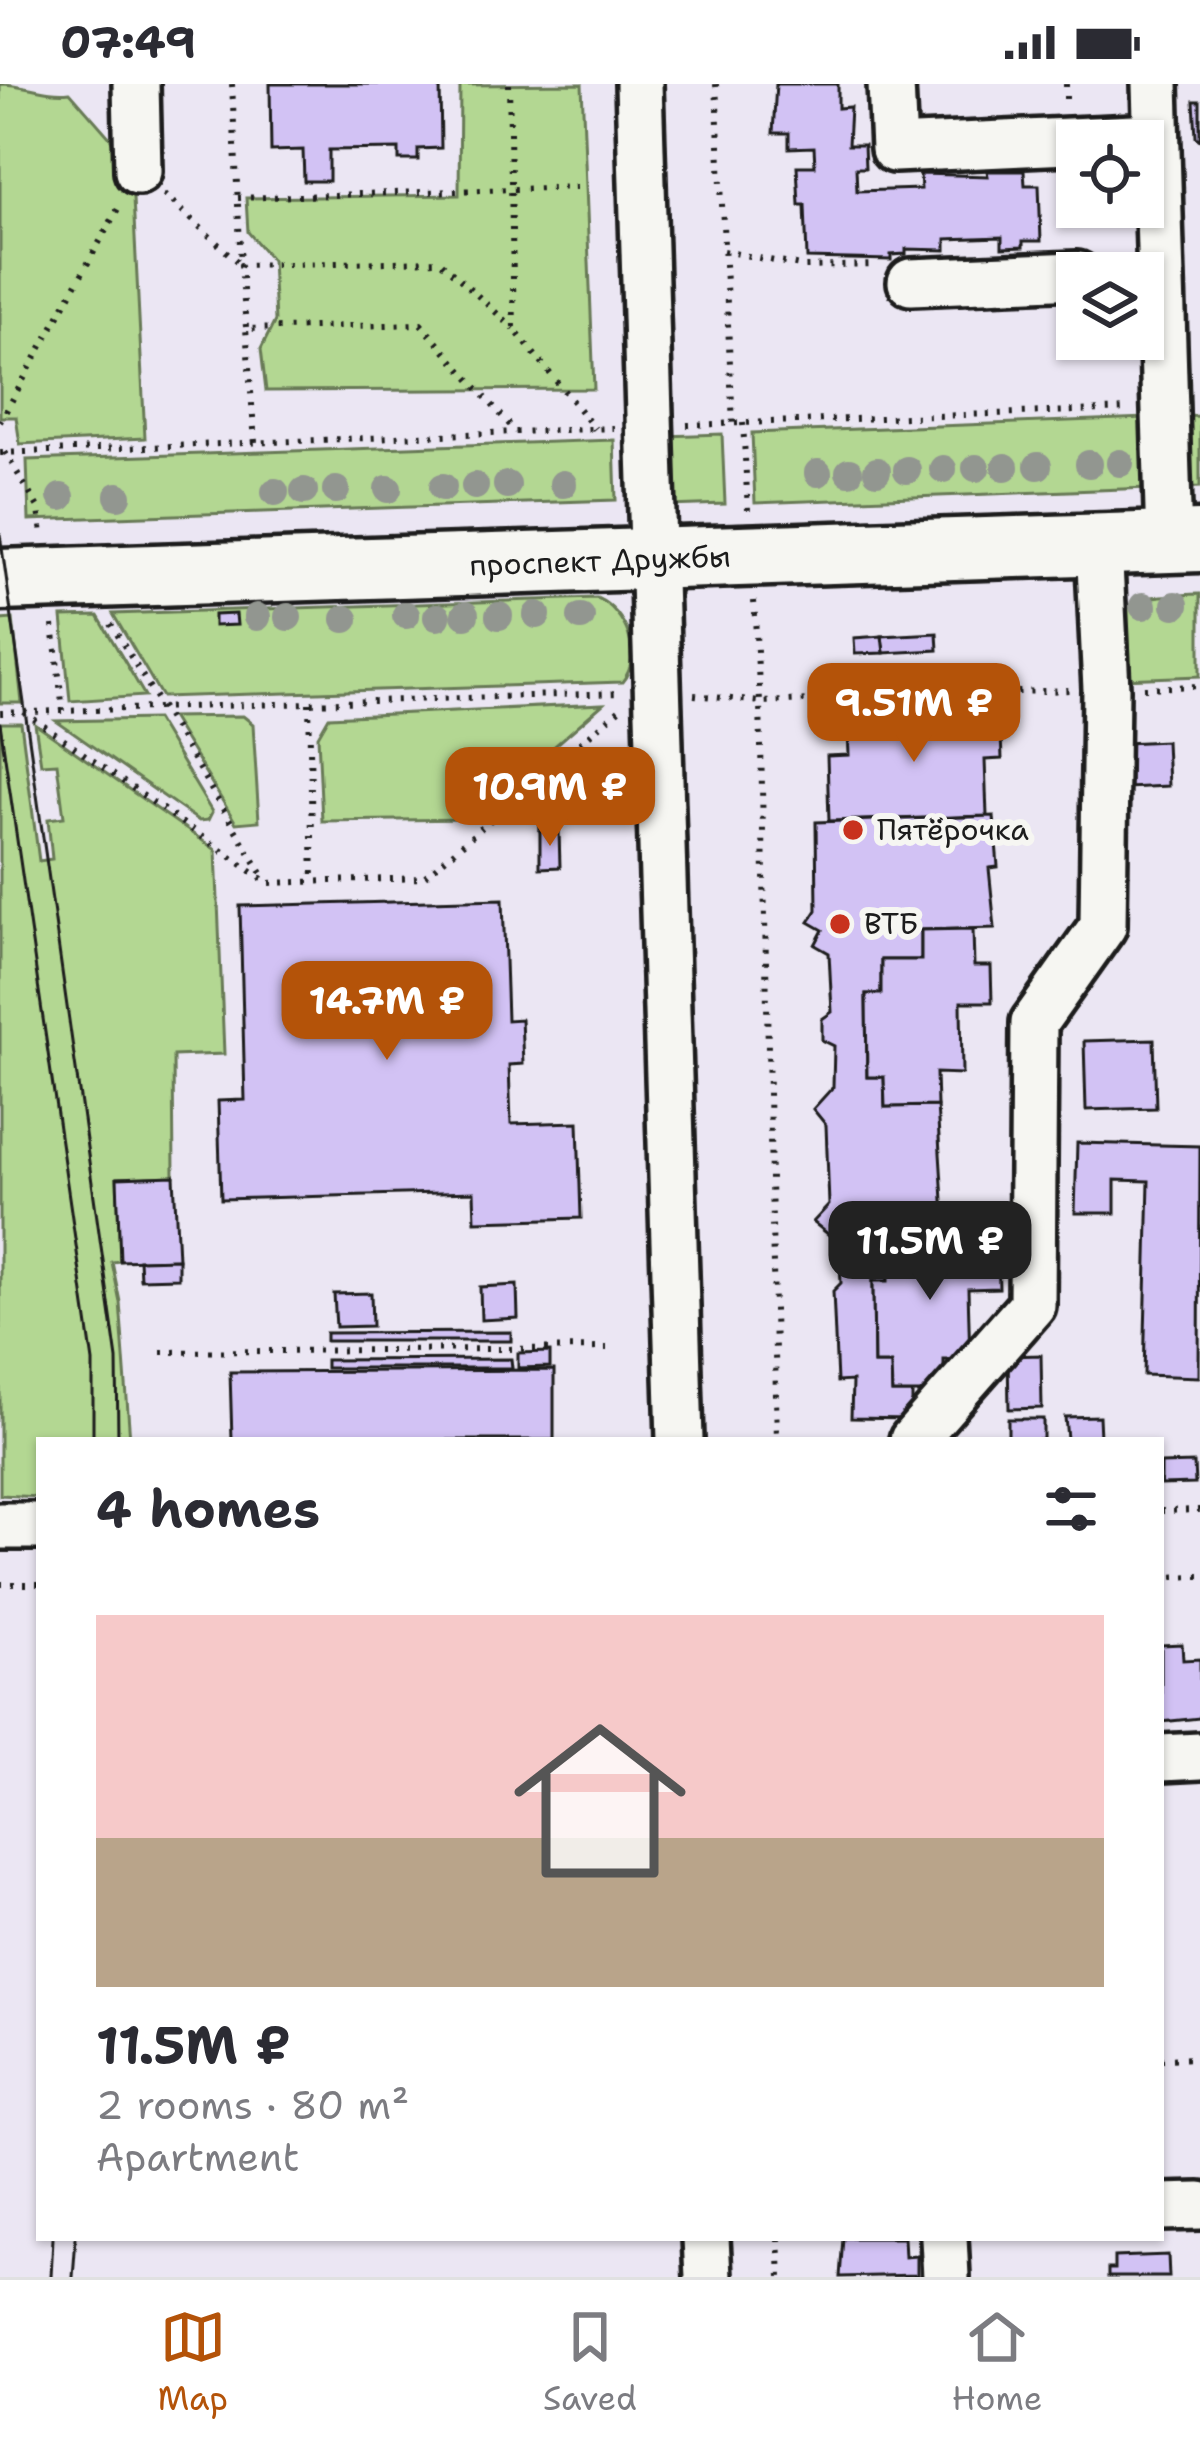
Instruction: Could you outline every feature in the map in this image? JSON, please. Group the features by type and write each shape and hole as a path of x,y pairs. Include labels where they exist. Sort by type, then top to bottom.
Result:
{"main road":[{"name":"проспект Дружбы","path":"0,580 1185,542"}],"street":[{"path":"136,84 138,171"},
{"path":"639,84 652,427 648,692 680,1437"},
{"path":"892,84 894,148 1056,141"},
{"path":"1155,84 1156,120"},
{"path":"911,282 1056,276"},
{"path":"1164,342 1175,379 1185,542"},
{"path":"916,1437 1032,1305 1034,1023 1103,926 1106,689 1099,544"},
{"path":"0,1526 36,1526"},
{"path":"1164,1757 1200,1756"},
{"path":"1164,2206 1200,2206"},
{"path":"706,2241 707,2277"},
{"path":"944,2241 946,2277"}],"path":[{"path":"232,84 255,442"},
{"path":"509,84 514,329"},
{"path":"716,84 733,424"},
{"path":"0,422 138,171 241,265 440,261 514,329 595,429"},
{"path":"238,198 577,187"},
{"path":"723,250 805,267 887,265 911,282"},
{"path":"246,329 421,324 516,432"},
{"path":"0,453 733,424 1175,379"},
{"path":"743,423 760,702 777,1437"},
{"path":"110,621 268,883"},
{"path":"0,713 648,692 760,702 1200,686"},
{"path":"24,712 268,883 313,882 423,878 648,692"},
{"path":"309,704 313,882"},
{"path":"161,1352 607,1348"},
{"path":"1164,1511 1200,1510"},
{"path":"1164,1577 1200,1576"},
{"path":"0,1584 36,1585"},
{"path":"1164,2059 1200,2058"},
{"path":"779,2241 781,2277"}],"green space":[{"path":"0,84 70,92 111,139 133,198 145,438 20,444 16,417 0,417"},
{"path":"582,84 594,389 266,391 261,349 275,321 272,260 248,232 246,198 459,195 460,85"},
{"path":"1200,416 1200,487 1180,488 1177,417"},
{"path":"1146,418 1149,488 755,503 752,433"},
{"path":"722,434 725,504 669,506 666,436"},
{"path":"614,440 616,500 29,520 27,460"},
{"path":"1200,594 1200,676 1123,679 1122,632 1129,607 1153,597"},
{"path":"597,598 616,613 629,635 631,660 622,682 162,697 113,614"},
{"path":"98,616 145,696 70,701 62,617"},
{"path":"13,619 22,703 0,703 0,620"},
{"path":"603,704 471,819 322,821 318,736 329,717"},
{"path":"243,716 253,724 259,821 236,823 171,717"},
{"path":"156,719 212,812 208,820 199,821 56,721"},
{"path":"0,723 21,723 39,861 52,859 48,819 64,817 57,763 41,764 35,724 216,850 224,1054 173,1056 174,1176 117,1178 120,1261 112,1262 120,1302 130,1437 36,1437 36,1497 0,1495"}],"building":[{"path":"270,84 440,84 441,148 418,149 418,160 399,160 399,149 329,150 329,181 304,181 303,150 271,151"},
{"path":"776,84 838,84 838,108 850,107 848,145 864,145 865,168 856,168 857,191 921,189 920,174 988,176 987,171 1024,171 1025,185 1039,185 1041,241 1002,248 1002,237 946,239 946,250 906,249 906,254 891,255 891,260 807,258 805,205 799,205 797,166 815,166 814,147 789,148 789,133 773,133"},
{"path":"1194,101 1200,101 1200,140 1196,137"},
{"path":"236,614 237,625 214,626 214,615"},
{"path":"937,633 938,650 884,653 882,636"},
{"path":"882,636 884,653 855,654 854,638"},
{"path":"877,706 877,714 1000,710 1002,759 985,760 987,816 829,821 827,756 849,755 847,707"},
{"path":"1166,741 1168,786 1126,788 1124,743"},
{"path":"557,793 559,831 540,831 538,794"},
{"path":"994,816 998,867 989,868 995,928 921,930 921,960 881,960 881,994 866,994 867,1077 884,1077 885,1107 937,1106 944,1216 928,1217 929,1246 888,1247 888,1281 873,1281 874,1364 891,1364 892,1393 912,1393 912,1419 851,1418 852,1381 837,1382 833,1291 841,1283 839,1243 813,1222 829,1205 826,1125 813,1109 833,1087 834,1046 822,1040 822,1019 832,1012 829,953 815,945 823,930 809,922 817,910 816,822"},
{"path":"540,831 559,831 560,867 540,868"},
{"path":"503,899 507,1020 521,1019 523,1064 509,1065 511,1124 578,1122 581,1218 475,1221 474,1192 221,1199 218,1101 245,1100 240,906"},
{"path":"973,929 974,966 991,966 992,1002 961,1002 962,1074 936,1073 937,1106 885,1107 884,1077 867,1077 866,994 881,994 881,960 921,960 921,930"},
{"path":"1154,1039 1156,1108 1086,1110 1084,1041"},
{"path":"1077,1143 1200,1146 1199,1377 1144,1375 1149,1181 1115,1180 1115,1213 1075,1213"},
{"path":"174,1176 178,1259 120,1261 117,1178"},
{"path":"981,1216 981,1253 998,1253 999,1288 968,1289 970,1360 944,1360 944,1393 892,1393 891,1364 874,1364 873,1281 888,1281 888,1247 929,1246 928,1217"},
{"path":"178,1259 178,1278 140,1279 139,1260"},
{"path":"517,1285 518,1318 481,1320 480,1287"},
{"path":"371,1293 372,1326 336,1327 334,1294"},
{"path":"511,1332 511,1341 326,1341 326,1333"},
{"path":"550,1352 550,1367 518,1368 518,1353"},
{"path":"1041,1355 1042,1408 1009,1409 1008,1356"},
{"path":"511,1359 512,1368 326,1368 326,1360"},
{"path":"554,1370 554,1437 232,1437 230,1372"},
{"path":"1099,1416 1100,1437 1067,1437 1065,1417"},
{"path":"1008,1419 1043,1419 1043,1437 1008,1437"},
{"path":"1194,1463 1195,1484 1164,1485 1164,1464"},
{"path":"1182,1644 1183,1660 1200,1659 1200,1718 1164,1722 1164,1645"},
{"path":"843,2241 904,2241 905,2257 917,2256 917,2275 840,2277"},
{"path":"1168,2255 1169,2277 1108,2277 1114,2257"}],"tram line":[{"path":"0,534 117,1359 118,1437"},
{"path":"0,723 93,1362 93,1437"},
{"path":"51,2277 53,2241"},
{"path":"73,2277 76,2241"}],"place":[{"name":"Пятёрочка","path":"853,830"},
{"name":"ВТБ","path":"840,924"}]}
